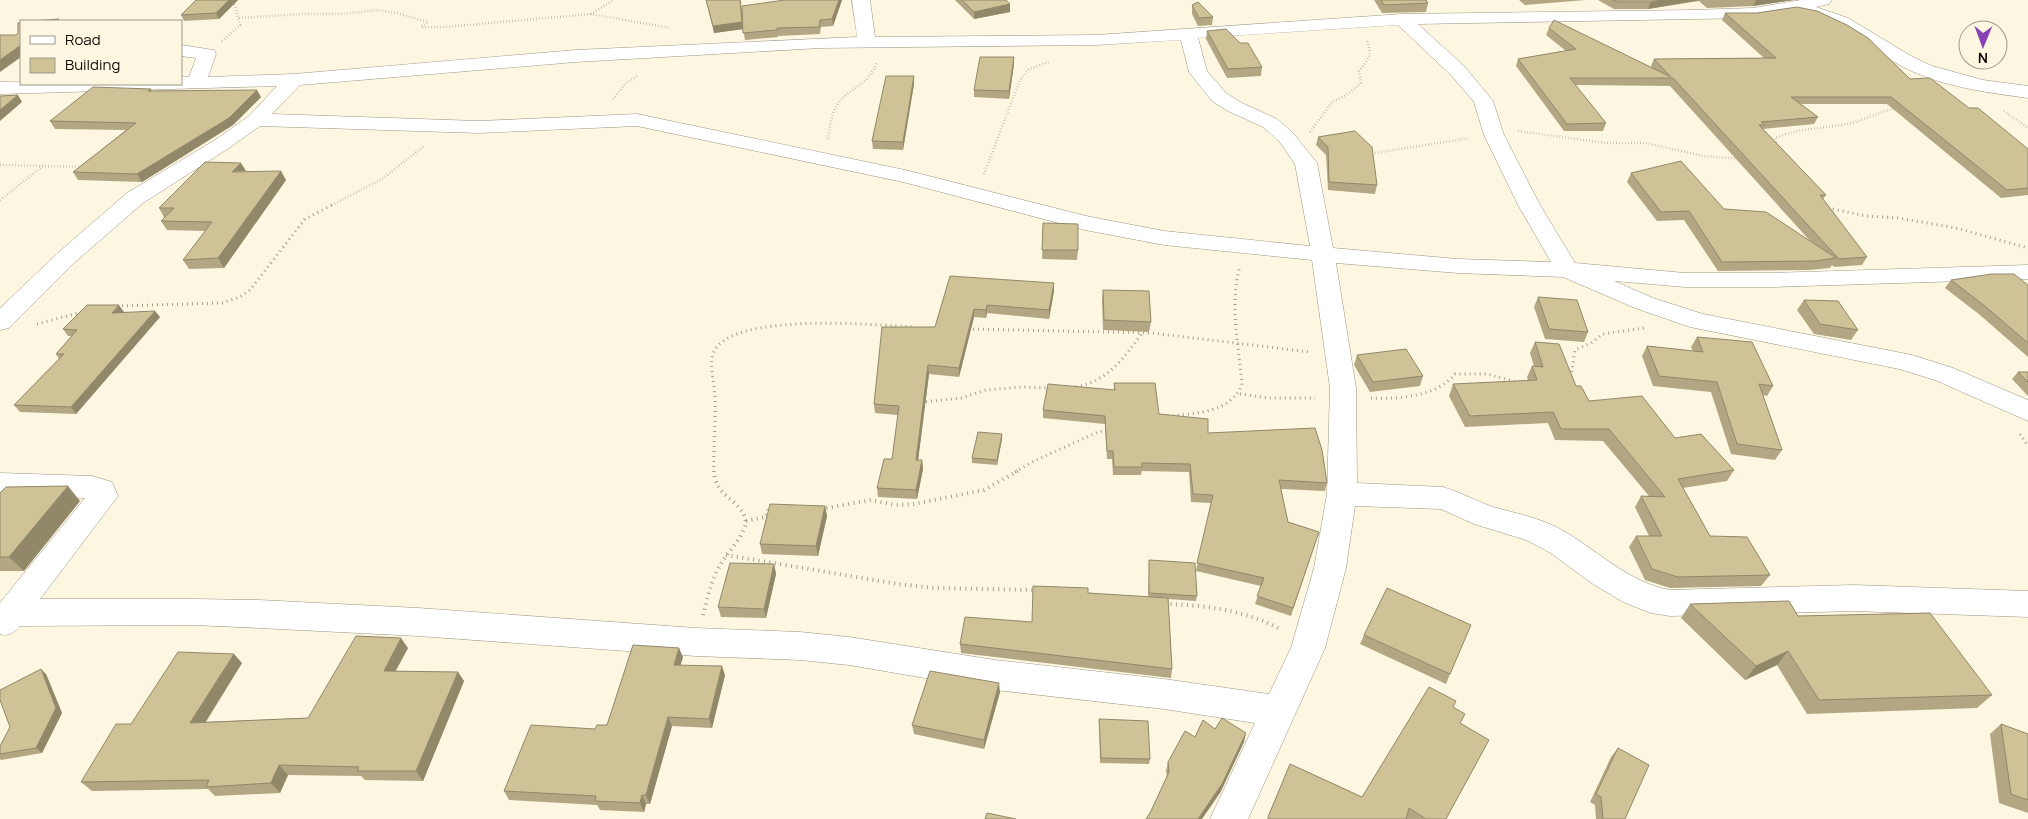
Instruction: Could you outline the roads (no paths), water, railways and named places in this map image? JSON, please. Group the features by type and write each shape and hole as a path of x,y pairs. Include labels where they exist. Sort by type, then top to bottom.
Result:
{"street":[{"path":"861,0 875,42"},
{"path":"1449,18 1455,4 1452,0"},
{"path":"182,84 294,80 576,56 875,42 1096,40 1402,19 1753,13 1822,0"},
{"path":"1798,6 1842,22 1904,60 1925,70 1980,86 2007,91 2028,92"},
{"path":"1402,19 1458,71 1483,101 1492,129 1529,205 1567,270 1644,303 1699,321 1911,364 1944,374 1999,400 2028,411"},
{"path":"1188,33 1198,72 1219,97 1235,107 1270,122 1286,137 1306,163 1323,255 1343,393 1342,494 1330,568 1308,648 1230,819"},
{"path":"182,50 207,54 196,84"},
{"path":"0,322 67,257 135,198 222,144 256,120 294,80"},
{"path":"0,88 147,85"},
{"path":"256,120 488,127 637,120 976,193 1085,223 1164,238 1323,255 1458,266 1567,270 1685,280 1763,280 2028,272"},
{"path":"0,484 92,487 102,490 102,496 6,620"},
{"path":"1342,494 1400,495 1449,500 1474,512 1518,524 1545,535 1635,595 1653,601 1670,603 1854,598 2028,604"},
{"path":"6,620 194,612 418,622 696,642 758,643 849,651 995,675 1155,693 1278,712"}]}
